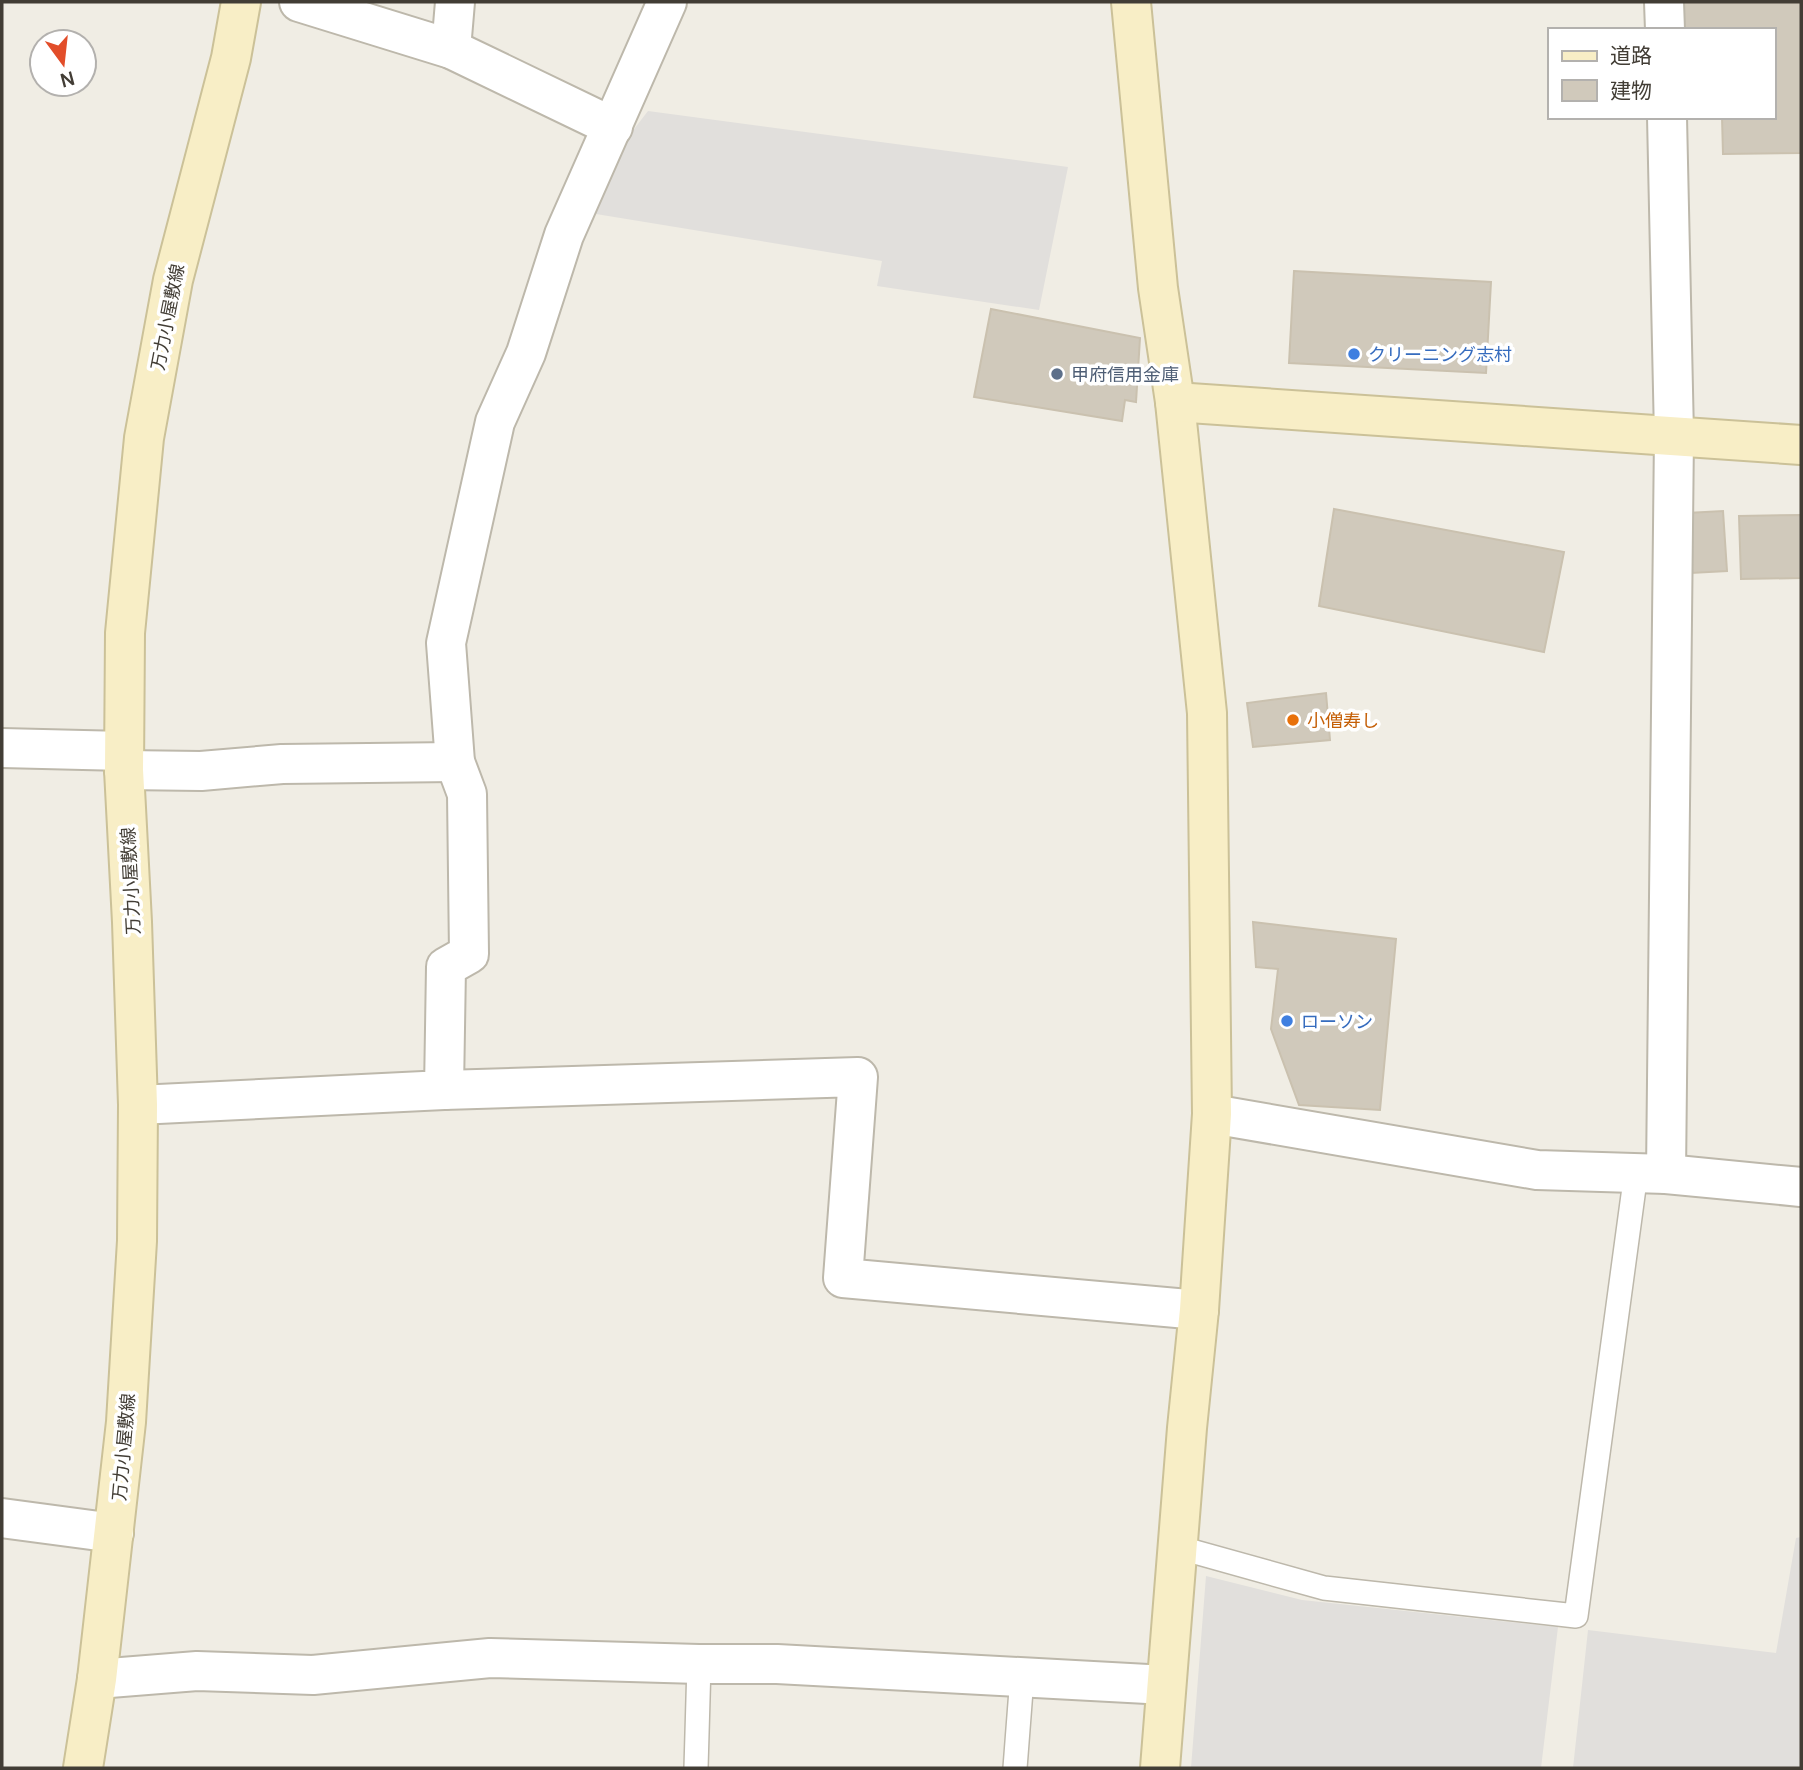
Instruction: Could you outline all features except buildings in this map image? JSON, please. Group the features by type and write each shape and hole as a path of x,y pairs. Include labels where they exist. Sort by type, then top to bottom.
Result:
{"street":[{"name":"万力小屋敷線","path":"83,1768 97,1678 126,1422 137,1241 138,1105 124,760 125,633 144,438 173,280 231,58 241,2"},
{"path":"299,2 451,49 612,127"},
{"path":"451,49 455,2"},
{"path":"444,1090 446,967 469,954 467,794 455,762 446,643 495,422 526,353 564,235 667,2"},
{"path":"1131,2 1158,288 1175,402 1207,713 1212,1114 1199,1310 1160,1768"},
{"path":"1664,2 1665,28"},
{"path":"1651,1174 1674,435 1667,119"},
{"path":"1175,402 1801,445"},
{"path":"2,748 201,771 282,764 455,762"},
{"path":"138,1105 444,1090 858,1077 843,1278 1199,1310"},
{"path":"1212,1114 1537,1170 1651,1174 1801,1187"},
{"path":"2,1518 114,1533"},
{"path":"97,1678 197,1671 313,1675 490,1658 777,1664 1166,1685"}],"lane":[{"path":"1177,1547 1324,1588 1576,1616 1651,1174"},
{"path":"696,1768 699,1664"},
{"path":"1015,1768 1022,1677"}],"shaded area":[{"path":"648,111 1068,167 1039,310 877,286 882,261 596,214 611,159"},
{"path":"1801,1537 1801,1768 1573,1768 1588,1630 1776,1653 1796,1538"},
{"path":"1206,1576 1302,1600 1558,1627 1541,1768 1191,1768"}],"place":[{"name":"クリーニング志村","path":"1354,354"},
{"name":"甲府信用金庫","path":"1057,374"},
{"name":"小僧寿し","path":"1293,720"},
{"name":"ローソン","path":"1287,1021"}]}
